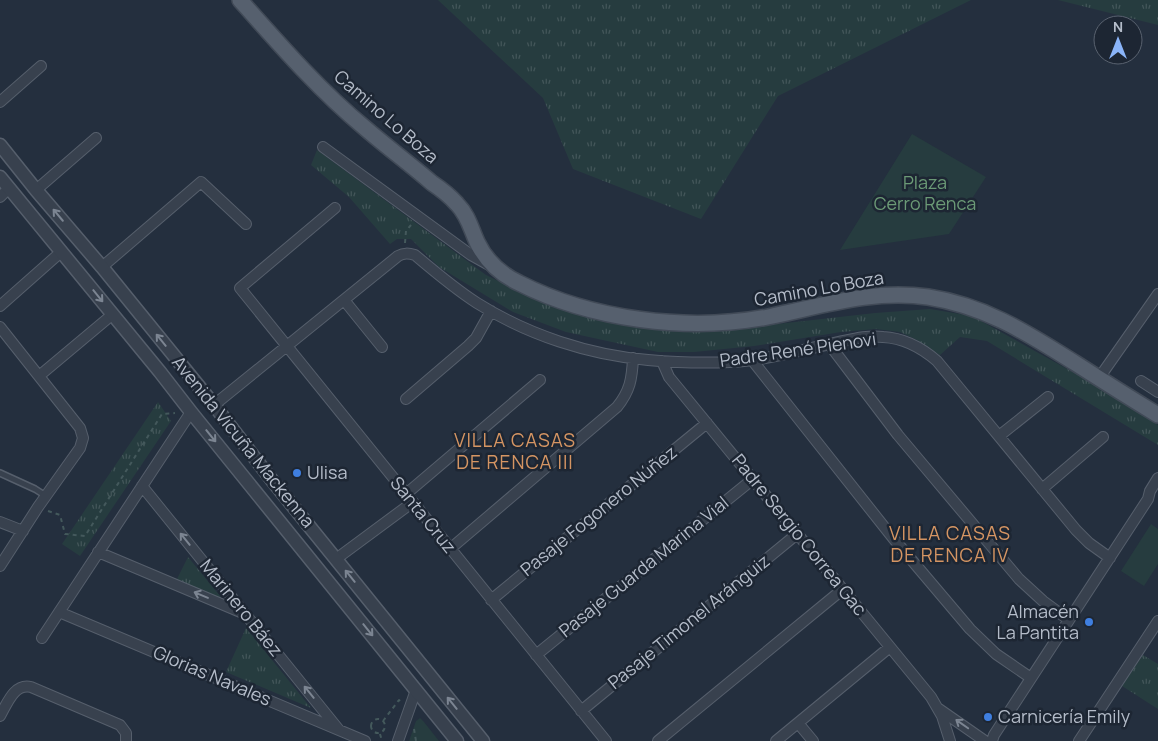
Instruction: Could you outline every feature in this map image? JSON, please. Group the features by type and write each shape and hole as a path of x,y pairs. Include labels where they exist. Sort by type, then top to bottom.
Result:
{"main road":[{"name":"Camino Lo Boza","path":"240,0 363,127 456,202 466,216 482,252 496,269 532,290 598,311 626,317 674,322 722,322 768,317 844,300 878,295 928,297 964,305 997,317 1033,336 1158,415"}],"street":[{"path":"0,102 41,66"},
{"path":"36,190 96,138"},
{"name":"Avenida Vicuña Mackenna","path":"0,145 176,358 271,479 483,741"},
{"name":"Camino Lo Boza","path":"323,147 471,255 496,269"},
{"name":"Avenida Vicuña Mackenna","path":"0,177 5,193 86,281 457,741"},
{"path":"86,281 202,182 246,224"},
{"name":"Santa Cruz","path":"335,208 240,288 606,741"},
{"path":"0,306 61,252"},
{"path":"214,406 398,256 406,253"},
{"name":"Padre René Pienovi","path":"406,253 414,255 447,282 491,312 557,341 607,354 662,361 706,363 752,360 864,337 883,336 902,340 921,349 937,362 1082,536 1110,558"},
{"path":"1099,378 1158,294"},
{"path":"344,300 382,347"},
{"path":"406,399 464,351 476,338 491,312"},
{"path":"38,376 113,314"},
{"path":"0,327 80,428 83,438 80,448 38,507 0,566"},
{"path":"829,344 898,435 1019,579 1043,601 1069,620"},
{"path":"160,372 176,358"},
{"path":"450,549 617,407 624,399 632,380 633,358"},
{"path":"752,360 893,538 970,629 996,654 1031,678"},
{"name":"Padre Sergio Correa Gac","path":"662,361 669,377 931,697 945,723 950,741"},
{"path":"336,559 409,498 540,380"},
{"path":"1140,381 1158,392"},
{"path":"999,436 1048,397"},
{"path":"42,638 191,412"},
{"name":"Pasaje Fogonero Núñez","path":"492,600 707,423"},
{"path":"1042,489 1103,437"},
{"path":"992,741 994,735 1110,558 1153,501 1150,491 1158,478"},
{"path":"256,491 271,479"},
{"name":"Pasaje Guarda Marina Vial","path":"536,655 752,479"},
{"name":"Marinero Báez","path":"142,486 340,730"},
{"path":"0,522 23,531"},
{"name":"Pasaje Timonel Aránguiz","path":"581,711 797,534"},
{"path":"98,552 246,614"},
{"path":"658,741 842,589"},
{"name":"Glorias Navales","path":"59,612 365,741"},
{"path":"1079,741 1158,621"},
{"path":"776,741 890,647"},
{"path":"0,716 15,691 22,686 31,686 120,725 126,737"},
{"path":"398,741 416,690"},
{"name":"Padre Sergio Correa Gac","path":"938,708 985,741"},
{"path":"798,723 812,741"}],"lane":[{"path":"0,473 46,496"}],"path":[{"path":"406,253 406,231 419,216"},
{"path":"38,507 60,515 65,534 84,536 162,414 191,412"},
{"path":"383,721 398,700 410,706"},
{"path":"380,732 374,731 372,724 377,720 383,721"},
{"path":"380,732 385,727 383,721"},
{"path":"380,732 382,741"}],"green space":[{"path":"438,0 971,0 778,96 701,219 573,169 543,98"},
{"path":"1058,0 1158,0 1158,25 1143,21 1143,15 1118,15"},
{"name":"Plaza Cerro Renca","path":"912,134 986,177 949,234 840,250"},
{"path":"317,150 486,275 555,308 636,326 706,332 875,313 930,309 972,316 1078,375 1158,425 1158,445 987,341 960,337 940,355 917,340 900,332 876,329 841,332 754,346 694,352 658,352 566,332 513,312 439,267 411,239 397,239 390,244 349,197 311,165"},
{"path":"158,402 171,421 80,556 62,544"},
{"path":"1151,524 1158,529 1158,564 1144,586 1121,571"},
{"path":"188,557 225,602 177,579"},
{"path":"246,628 311,708 226,672"},
{"path":"1143,655 1158,664 1158,709 1122,686"},
{"path":"420,718 439,741 409,741 416,721"}],"place":[{"name":"Ulisa","path":"297,473"},
{"name":"Almacén La Pantita","path":"1089,622"},
{"name":"Carnicería Emily","path":"988,717"}],"district":[{"name":"VILLA CASAS DE RENCA III","path":"515,451"},
{"name":"VILLA CASAS DE RENCA IV","path":"950,544"}]}
